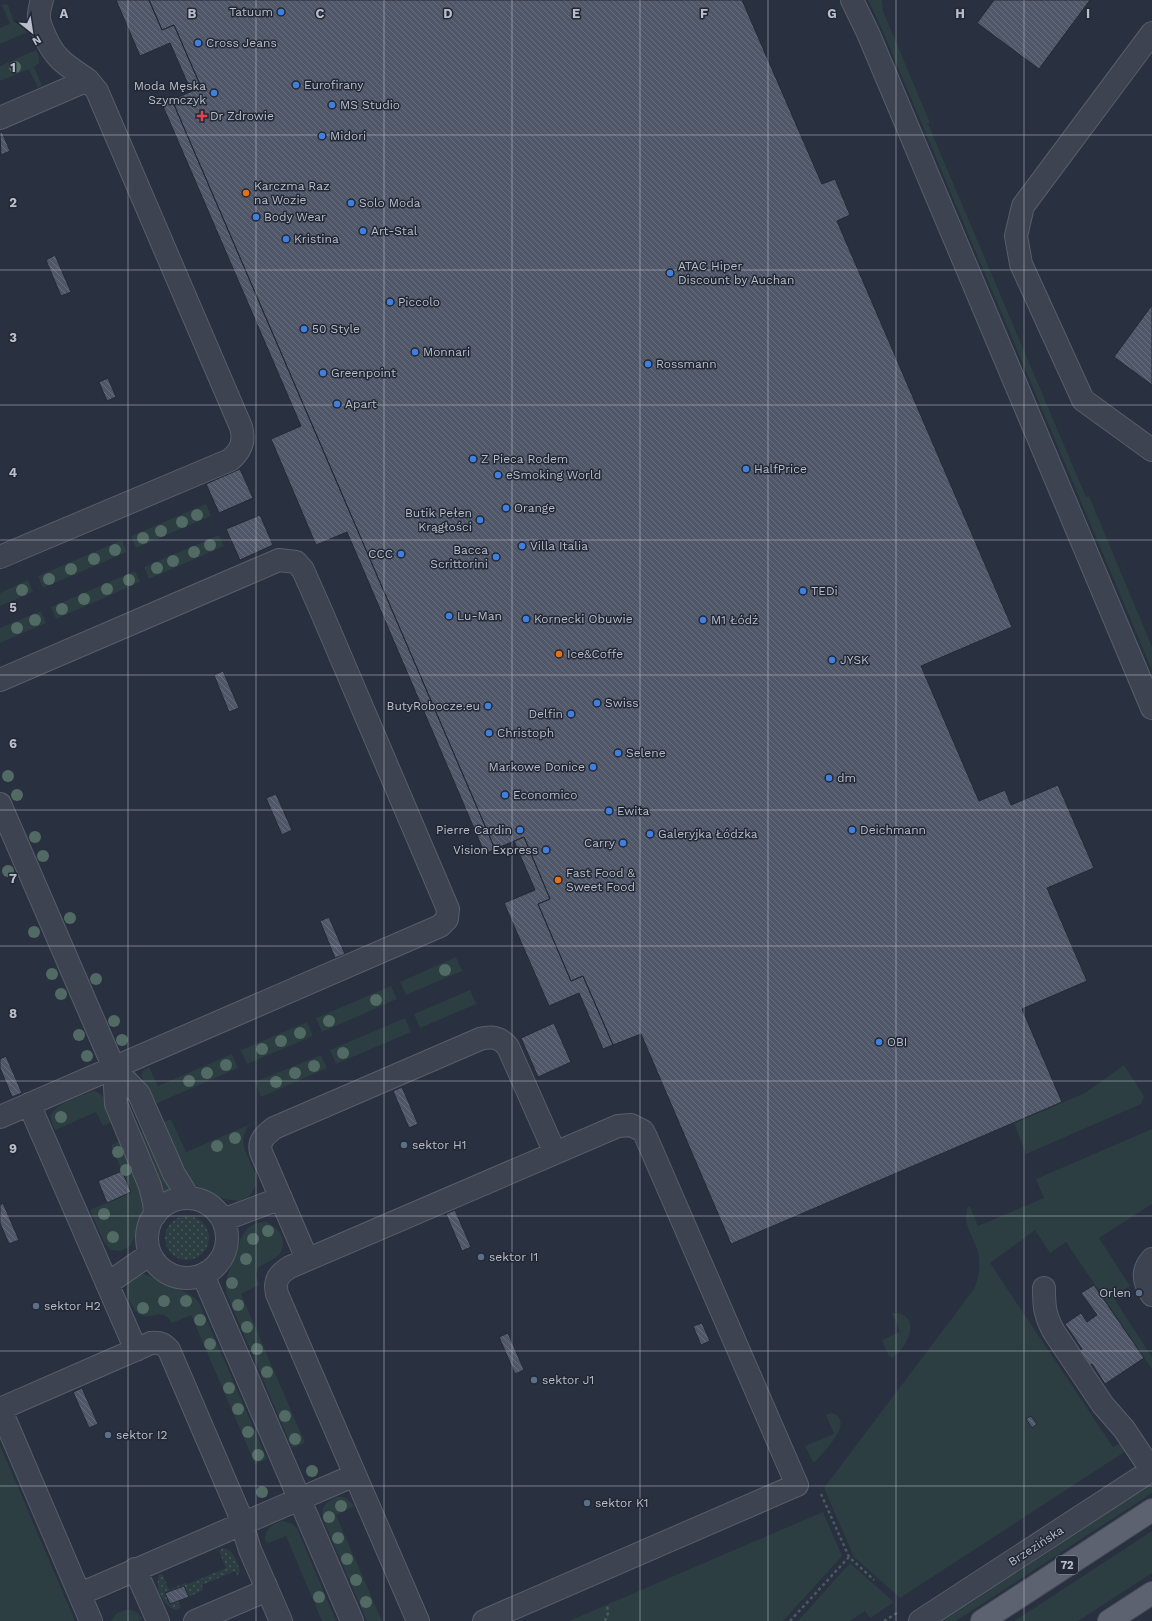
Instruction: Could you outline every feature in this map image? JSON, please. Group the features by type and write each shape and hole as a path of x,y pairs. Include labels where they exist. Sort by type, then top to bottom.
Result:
{"main road":[{"name":"72","path":"982,1621 1152,1510"},
{"path":"1109,1621 1152,1593"}],"street":[{"path":"0,557 230,460 237,454 242,443 243,433 97,91 88,80 59,59 52,52 38,19 38,13 42,0"},
{"path":"852,0 868,33 1152,708"},
{"path":"1152,33 1023,206 1016,236 1021,264 1083,400 1152,450"},
{"path":"0,118 88,80"},
{"path":"0,680 273,562 285,559 296,562 303,570 316,599 448,909 447,919 440,926 0,1117"},
{"path":"0,804 114,1068 116,1104 150,1186 154,1202 155,1215"},
{"path":"307,1260 259,1146 264,1136 269,1132 296,1119 486,1038 499,1038 508,1047 555,1153"},
{"path":"114,1068 139,1094 174,1174 189,1198"},
{"path":"30,1104 136,1350"},
{"path":"418,1621 277,1294 276,1288 278,1275 283,1271 307,1260 555,1153 624,1124 631,1125 643,1131 665,1178 797,1486 484,1621"},
{"path":"180,1198 189,1198 197,1199 209,1204 218,1212 223,1220 228,1235 225,1252 216,1266 203,1275 194,1278 177,1277 162,1270 150,1254 147,1240 149,1224 165,1204 180,1198"},
{"path":"223,1220 281,1198"},
{"path":"107,1284 150,1254"},
{"path":"1152,1259 1144,1272 1145,1281 1152,1295"},
{"path":"203,1275 352,1621"},
{"path":"1044,1288 1044,1307 1054,1332 1103,1405 1124,1429 1152,1470"},
{"path":"90,1620 0,1408 152,1343 158,1342 165,1345 169,1350 238,1511 250,1550 281,1621"},
{"name":"Brzezińska","path":"920,1621 1152,1470"},
{"path":"80,1594 355,1475"},
{"path":"135,1569 158,1621"},
{"path":"195,1621 258,1594 266,1586"}],"path":[{"path":"819,1490 848,1557 874,1580"},
{"path":"790,1621 848,1557"},
{"path":"606,1621 608,1613 607,1605"}],"shaded area":[{"path":"868,0 882,0 883,11 930,123 928,124 1086,497 1089,496 1152,647 1152,670 881,27"},
{"path":"2,5 8,5 14,22 23,22 28,32 0,44 0,28 10,24"},
{"path":"36,50 39,57 39,63 34,67 41,86 38,88 29,69 0,81 0,66"},
{"path":"206,504 211,516 136,548 131,536"},
{"path":"219,535 224,546 149,579 144,567"},
{"path":"122,540 127,552 43,588 38,576"},
{"path":"135,571 140,582 56,619 51,607"},
{"path":"28,580 33,592 0,606 0,593"},
{"path":"41,611 46,623 0,643 0,628"},
{"path":"456,957 462,971 406,995 400,982"},
{"path":"391,986 397,999 322,1032 316,1018"},
{"path":"470,990 476,1004 420,1028 414,1014"},
{"path":"405,1018 411,1032 336,1064 330,1050"},
{"path":"307,1022 313,1036 247,1064 241,1050"},
{"path":"232,1054 238,1068 153,1105 141,1075 143,1071 149,1067 158,1086"},
{"path":"321,1055 327,1068 261,1097 255,1082"},
{"path":"1124,1065 1144,1096 1141,1104 1026,1154 1014,1123 1085,1093"},
{"path":"92,1091 97,1092 104,1098 114,1121 103,1126 96,1112 55,1130 51,1119 53,1111 57,1107"},
{"path":"171,1119 186,1152 260,1120 247,1127 243,1138 244,1148 255,1173 256,1185 250,1196 239,1201 224,1199 200,1188 189,1180 161,1123"},
{"path":"1152,1129 1152,1204 1099,1238 1130,1286 1113,1297 1152,1357 1152,1369 1066,1242 1050,1253 1035,1230 990,1263 1113,1447 1121,1443 1126,1451 900,1598 854,1557 824,1488 974,1289 978,1275 979,1262 978,1252 966,1219 968,1207 970,1207 978,1226 1044,1198 1036,1179"},
{"path":"145,1132 172,1189 162,1193 140,1133"},
{"path":"122,1140 144,1202 136,1235 130,1246 121,1251 111,1250 108,1247 103,1240 90,1210 131,1192 111,1145"},
{"path":"187,1216 199,1220 205,1226 209,1238 205,1250 199,1256 187,1260 175,1256 169,1250 165,1238 169,1226 175,1220"},
{"path":"265,1222 271,1224 279,1232 282,1237 282,1248 280,1253 275,1258 258,1268 256,1275 259,1285 241,1294 305,1443 292,1448 226,1292 228,1273 241,1238 247,1229 252,1225"},
{"path":"140,1274 151,1276 167,1285 193,1296 200,1304 267,1459 255,1464 191,1315 172,1323 167,1317 162,1315 146,1316 135,1311 130,1302 126,1289 130,1280"},
{"path":"892,1313 902,1314 907,1318 910,1324 910,1331 904,1347 892,1358 889,1356 882,1340 900,1332"},
{"path":"832,1413 839,1417 841,1422 840,1429 831,1444 816,1461 813,1462 805,1446 834,1434 826,1415"},
{"path":"0,1445 75,1621 0,1621"},
{"path":"1152,1484 1152,1493 956,1621 943,1621"},
{"path":"337,1497 347,1499 354,1506 336,1515 382,1621 367,1621 323,1520 323,1509 327,1503"},
{"path":"823,1512 842,1556 783,1621 569,1621"},
{"path":"282,1521 291,1523 297,1528 336,1621 322,1621 286,1536 269,1543 265,1541 269,1528"},
{"path":"1152,1531 1152,1573 1078,1621 1014,1621"},
{"path":"223,1548 232,1553 236,1560 240,1571 237,1576 235,1571 202,1585 203,1590 189,1597 184,1586 165,1593 170,1604 178,1601 181,1608 175,1610 166,1604 160,1595 158,1585 159,1574 163,1575 169,1590 185,1583 188,1584 226,1568 219,1551"},
{"path":"850,1563 894,1602 870,1618 865,1611 850,1621 798,1621"},
{"path":"125,1610 131,1610 139,1614 142,1619 139,1621 111,1621 117,1613"}],"building":[{"path":"116,0 149,0 162,30 174,25 201,87 191,91 170,43 140,56"},
{"name":"M1 Łódź","path":"149,0 742,0 822,184 835,179 850,215 837,221 1012,627 921,666 979,801 1005,790 1011,805 1058,785 1094,868 1047,888 1087,981 1022,1009 1062,1102 731,1244 641,1034 613,1045 583,976 571,981 538,904 550,899 524,837 495,849 172,100 201,87 174,25 162,30"},
{"path":"994,0 1090,0 1039,69 977,23"},
{"path":"172,100 495,849 485,854 347,532 316,545 271,439 301,426 162,104"},
{"path":"2,132 10,151 1,155 0,133"},
{"path":"55,255 71,292 61,296 46,260"},
{"path":"1152,305 1152,385 1114,357"},
{"path":"108,378 116,397 107,401 99,382"},
{"path":"240,469 253,498 219,513 206,484"},
{"path":"260,515 273,545 240,560 226,529"},
{"path":"223,671 239,708 229,712 214,675"},
{"path":"276,794 292,830 282,835 266,798"},
{"path":"524,837 550,899 538,904 571,981 583,976 613,1045 603,1049 579,993 549,1006 504,903 535,890 514,841"},
{"path":"329,917 345,954 335,958 320,921"},
{"path":"554,1023 571,1062 538,1077 521,1038"},
{"path":"6,1056 22,1093 12,1097 0,1068 0,1059"},
{"path":"402,1087 418,1124 409,1128 393,1091"},
{"path":"122,1171 131,1192 107,1203 98,1181"},
{"path":"3,1203 19,1240 9,1244 0,1223 0,1205"},
{"path":"455,1210 471,1247 462,1251 446,1214"},
{"path":"1094,1285 1144,1358 1105,1384 1092,1364 1085,1368 1076,1353 1082,1349 1065,1324 1081,1313 1087,1322 1097,1315 1081,1293"},
{"path":"702,1323 710,1341 701,1345 693,1326"},
{"path":"508,1333 524,1370 515,1374 499,1337"},
{"path":"82,1388 98,1424 89,1428 73,1392"},
{"path":"1031,1416 1037,1424 1032,1428 1026,1419"},
{"path":"184,1586 189,1597 170,1604 165,1593"}],"place":[{"name":"Tatuum","path":"281,12"},
{"name":"Cross Jeans","path":"198,43"},
{"name":"Eurofirany","path":"296,85"},
{"name":"Moda Męska Szymczyk","path":"214,93"},
{"name":"MS Studio","path":"332,105"},
{"name":"Dr Zdrowie","path":"202,116"},
{"name":"Midori","path":"322,136"},
{"name":"Karczma Raz na Wozie","path":"246,193"},
{"name":"Solo Moda","path":"351,203"},
{"name":"Body Wear","path":"256,217"},
{"name":"Art-Stal","path":"363,231"},
{"name":"Kristina","path":"286,239"},
{"name":"ATAC Hiper Discount by Auchan","path":"670,273"},
{"name":"Piccolo","path":"390,302"},
{"name":"50 Style","path":"304,329"},
{"name":"Monnari","path":"415,352"},
{"name":"Rossmann","path":"648,364"},
{"name":"Greenpoint","path":"323,373"},
{"name":"Apart","path":"337,404"},
{"name":"Z Pieca Rodem","path":"473,459"},
{"name":"HalfPrice","path":"746,469"},
{"name":"eSmoking World","path":"498,475"},
{"name":"Orange","path":"506,508"},
{"name":"Butik Pełen Krągłości","path":"480,520"},
{"name":"Villa Italia","path":"522,546"},
{"name":"CCC","path":"401,554"},
{"name":"Bacca Scrittorini","path":"496,557"},
{"name":"TEDi","path":"803,591"},
{"name":"Lu-Man","path":"449,616"},
{"name":"Kornecki Obuwie","path":"526,619"},
{"name":"M1 Łódź","path":"703,620"},
{"name":"Ice&Coffe","path":"559,654"},
{"name":"JYSK","path":"832,660"},
{"name":"Swiss","path":"597,703"},
{"name":"ButyRobocze.eu","path":"488,706"},
{"name":"Delfin","path":"571,714"},
{"name":"Christoph","path":"489,733"},
{"name":"Selene","path":"618,753"},
{"name":"Markowe Donice","path":"593,767"},
{"name":"dm","path":"829,778"},
{"name":"Economico","path":"505,795"},
{"name":"Ewita","path":"609,811"},
{"name":"Pierre Cardin","path":"520,830"},
{"name":"Deichmann","path":"852,830"},
{"name":"Galeryjka Łódzka","path":"650,834"},
{"name":"Carry","path":"623,843"},
{"name":"Vision Express","path":"546,850"},
{"name":"Fast Food & Sweet Food","path":"558,880"},
{"name":"OBI","path":"879,1042"},
{"name":"sektor H1","path":"404,1145"},
{"name":"sektor I1","path":"481,1257"},
{"name":"Orlen","path":"1139,1293"},
{"name":"sektor H2","path":"36,1306"},
{"name":"sektor J1","path":"534,1380"},
{"name":"sektor I2","path":"108,1435"},
{"name":"sektor K1","path":"587,1503"}]}
